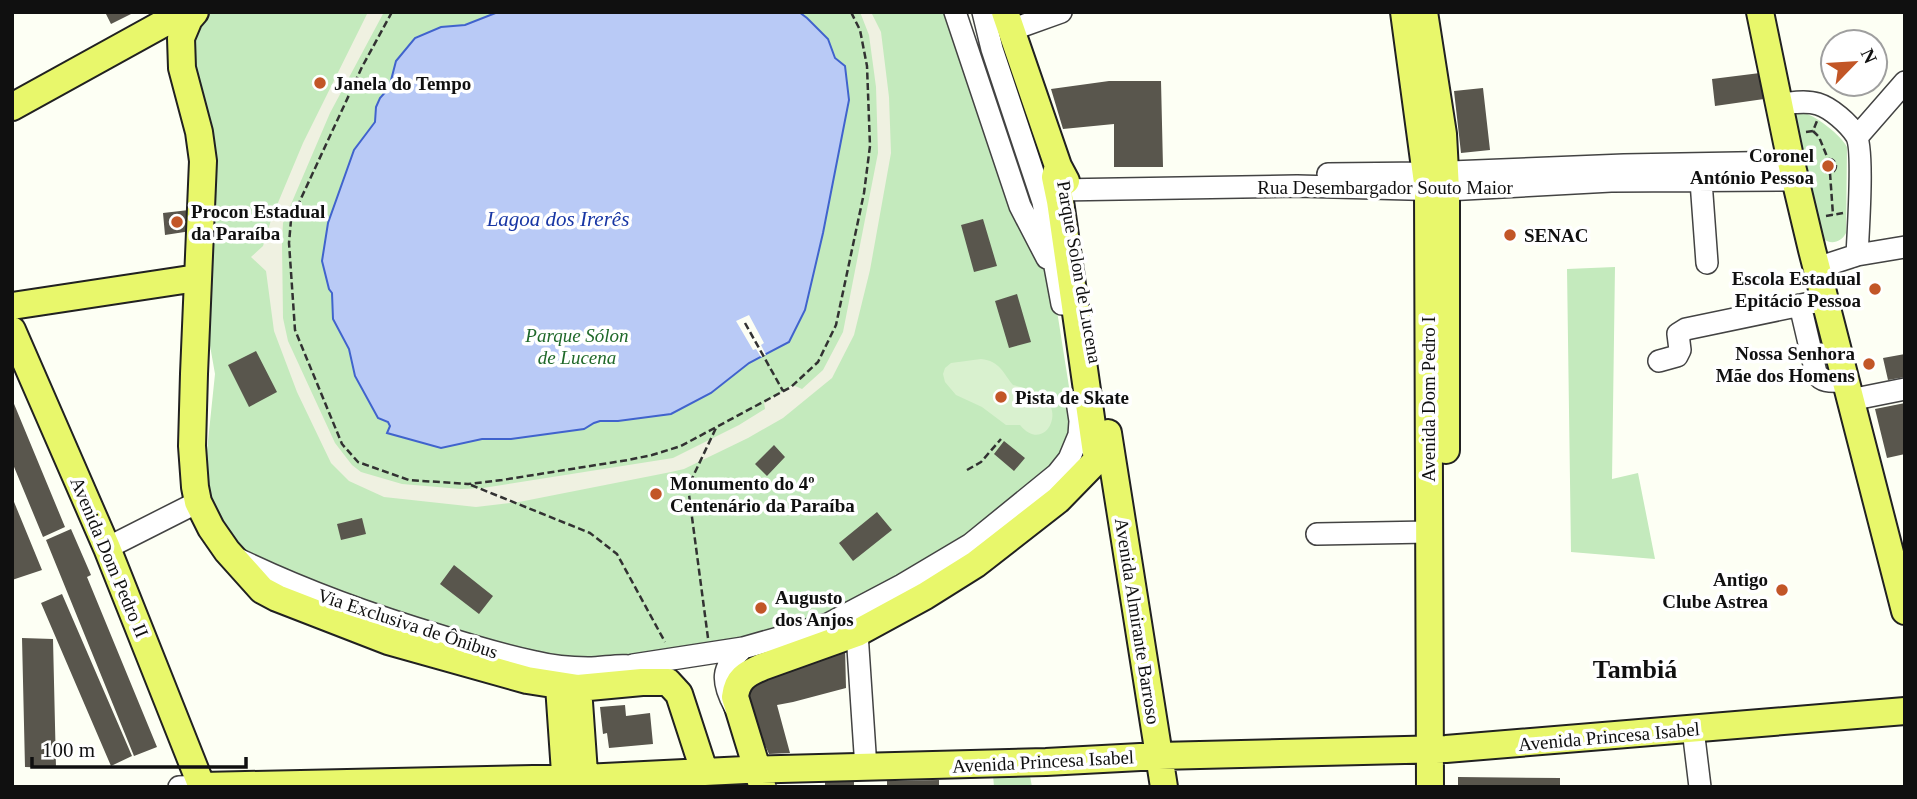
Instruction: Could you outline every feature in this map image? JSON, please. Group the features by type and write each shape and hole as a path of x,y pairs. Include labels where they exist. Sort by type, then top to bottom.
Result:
{"main road":[{"path":"12,107 184,12"},
{"path":"195,12 181,38 182,68 199,132 203,161 192,446 198,502 211,528 227,551 262,590 388,641 527,680 575,681 668,670 668,682 679,694 707,780"},
{"name":"Avenida Dom Pedro I","path":"1404,12 1436,181 1438,749 1430,787"},
{"name":"Avenida Dom Pedro I","path":"1424,12 1443,134 1436,181 1429,532 1438,749 1446,787"},
{"path":"1760,12 1793,171 1817,268 1812,302 1848,390 1905,611"},
{"name":"Parque Solon de Lucena","path":"1008,21 1061,180"},
{"path":"760,778 735,697 736,687 745,675 856,633 925,596 976,564 1058,500 1104,458 1061,180"},
{"path":"12,306 197,278"},
{"name":"Avenida Dom Pedro II","path":"12,330 107,548 195,786"},
{"name":"Avenida Almirante Barroso","path":"1104,458 1152,756 1164,787"},
{"path":"575,681 575,782"},
{"name":"Avenida Princesa Isabel","path":"195,786 707,780 866,768 1152,756 1438,749 1905,711"},
{"name":"Avenida Almirante Barroso","path":"1148,787 1152,756"}],"street":[{"path":"955,12 1020,206 1059,282"},
{"path":"575,681 633,665 668,670 710,653 743,648 828,624 971,544 1057,474 1069,458 1079,435 1080,421 1059,282 1043,202 992,49 983,12"},
{"path":"1008,21 1061,12"},
{"path":"1857,136 1905,82"},
{"path":"1779,104 1808,102 1824,106 1841,118 1857,136 1857,255"},
{"name":"Rua Desembargador Souto Maior","path":"1436,181 1624,165 1793,171"},
{"name":"Rua Desembargador Souto Maior","path":"1061,180 1701,181 1793,171"},
{"path":"1701,181 1707,263"},
{"path":"1817,268 1857,255 1905,247"},
{"path":"1659,361 1677,356 1680,350 1678,334 1686,329 1812,302"},
{"path":"1848,390 1905,389"},
{"path":"107,548 198,502"},
{"path":"1317,534 1429,532"},
{"path":"856,633 866,768"},
{"path":"741,719 726,690 725,677 729,662 743,648"},
{"path":"1693,729 1700,787"}],"path":[{"path":"392,12 362,67 291,220 289,243 295,330 342,444 358,462 409,480 468,484 652,455 681,446 783,392 818,362 836,325 864,193 870,146 867,66 860,30 851,12"},
{"path":"1813,131 1824,106"},
{"path":"1785,134 1813,131"},
{"path":"1813,131 1819,137 1828,159 1836,165 1830,173 1833,215"},
{"path":"1828,159 1823,162 1822,167 1824,172 1830,173"},
{"path":"1805,220 1859,211"},
{"path":"745,323 783,392"},
{"path":"710,653 688,487 716,428"},
{"path":"967,470 981,462 1001,439"},
{"path":"468,484 590,533 617,554 668,670"}],"green space":[{"name":"Parque Sólon de Lucena","path":"207,12 946,12 1049,260 1078,444 974,557 756,657 743,648 687,668 565,683 260,585 214,522 203,489 215,374 203,306 217,182 208,123 191,59 194,33"},
{"path":"1800,112 1812,116 1826,126 1847,147 1846,233 1835,242 1822,238 1794,117"},
{"path":"1615,267 1612,479 1638,473 1655,559 1571,552 1567,269"},
{"name":"Pista de Skate","path":"981,359 993,362 1013,385 1038,394 1050,405 1052,421 1043,433 1036,435 1028,433 1020,425 1006,425 982,407 956,395 945,382 943,374 951,363"},
{"path":"993,775 1030,776 1032,787 994,787"}],"shaded area":[{"path":"368,12 384,12 330,113 283,223 282,242 283,318 288,341 335,443 352,465 361,472 402,484 461,489 483,488 673,458 739,425 765,409 764,402 793,385 802,389 823,370 843,332 878,153 876,87 869,35 860,12 871,12 881,32 889,97 891,153 870,270 854,335 832,378 783,418 684,469 671,472 519,502 476,507 384,497 349,481 331,463 297,392 274,331 266,271 251,257 263,246 272,217 303,143"}],"water":[{"name":"Lagoa dos Irerês","path":"498,12 799,12 828,39 835,58 845,66 849,100 805,310 789,342 749,363 711,393 671,414 600,421 584,429 511,439 482,439 441,448 387,433 390,426 388,422 378,418 355,376 349,349 333,319 332,293 322,261 328,223 354,150 375,122 376,107 389,88 396,61 415,38 441,27 465,25"}],"pier":[{"path":"749,315 764,343 761,345 766,355 761,357 756,349 753,350 736,321"}],"building":[{"path":"105,12 135,12 111,24"},
{"path":"1760,73 1764,99 1715,106 1712,79"},
{"path":"1109,81 1161,81 1163,167 1114,167 1114,124 1063,129 1051,89"},
{"path":"1483,88 1490,150 1461,153 1454,91"},
{"name":"Procon Estadual da Paraíba","path":"189,210 191,231 165,235 163,213"},
{"path":"983,219 997,266 974,272 961,225"},
{"path":"1017,294 1031,342 1009,348 995,301"},
{"path":"256,351 277,392 249,407 228,365"},
{"path":"1905,354 1905,377 1888,380 1883,358"},
{"path":"12,399 65,527 43,537 12,462"},
{"path":"1905,403 1905,454 1887,458 1875,409"},
{"path":"1004,441 1025,458 1014,471 994,454"},
{"path":"774,445 785,457 767,476 755,464"},
{"path":"12,497 42,570 12,580"},
{"path":"877,512 892,530 853,561 839,543"},
{"path":"362,518 366,534 341,540 337,524"},
{"path":"71,529 91,575 87,577 157,747 134,756 46,540"},
{"path":"454,565 493,596 479,614 440,584"},
{"path":"62,594 132,756 111,766 41,603"},
{"path":"22,638 53,639 56,768 25,767"},
{"path":"845,647 846,688 777,705 790,753 769,754 742,694 761,675"},
{"path":"625,705 626,716 650,713 653,744 609,748 607,733 603,734 600,707"},
{"path":"825,777 854,777 854,787 825,787"},
{"path":"1458,777 1560,778 1560,787 1458,787"},
{"path":"939,780 939,787 887,787 887,781"}],"place":[{"name":"Janela do Tempo","path":"320,83"},
{"name":"Coronel António Pessoa","path":"1828,166"},
{"name":"Procon Estadual da Paraíba","path":"177,222"},
{"name":"SENAC","path":"1510,235"},
{"name":"Escola Estadual Epitácio Pessoa","path":"1875,289"},
{"name":"Nossa Senhora Mãe dos Homens","path":"1869,364"},
{"name":"Pista de Skate","path":"1001,397"},
{"name":"Monumento do 4º Centenário da Paraíba","path":"656,494"},
{"name":"Antigo Clube Astrea","path":"1782,590"},
{"name":"Augusto dos Anjos","path":"761,608"}],"district":[{"name":"Tambiá","path":"1635,669"}]}
